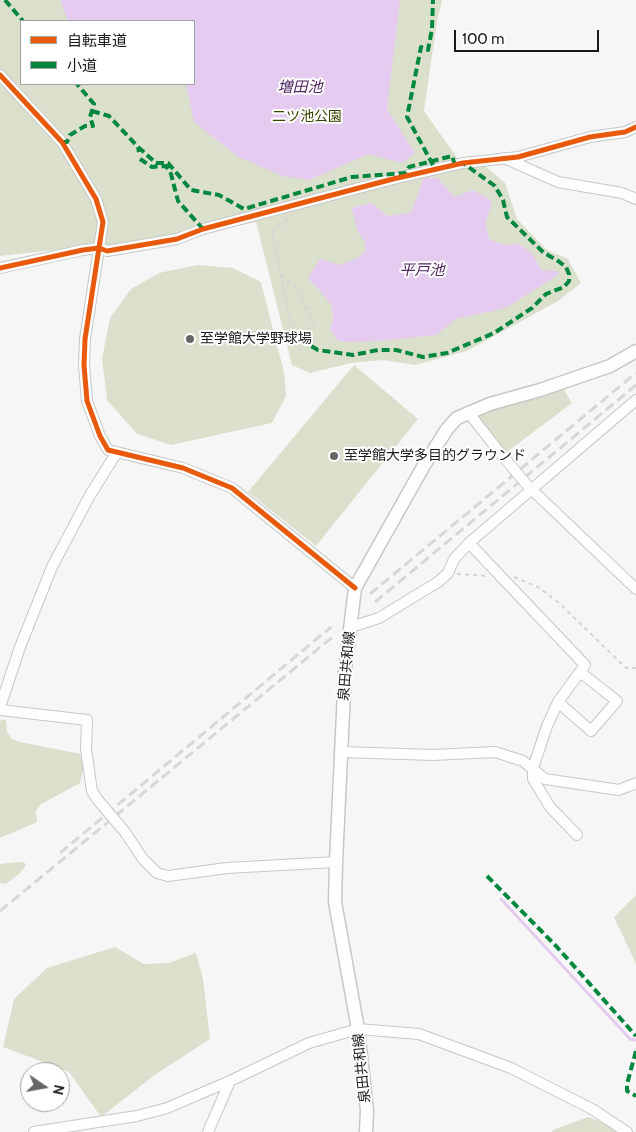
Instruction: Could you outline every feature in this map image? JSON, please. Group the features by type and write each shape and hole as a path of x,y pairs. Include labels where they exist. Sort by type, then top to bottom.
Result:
{"main road":[{"name":"泉田共和線","path":"366,1132 367,1111 358,1029 335,902 345,670 355,588 423,467 447,429 457,418 490,404 610,366 636,351"}],"street":[{"path":"0,75 62,142 96,199 103,222 85,339 84,365 87,402 100,436 108,450 184,468 232,488 355,588"},
{"path":"0,268 82,250 99,248 107,251 177,239 203,229 393,179 463,163 502,157 518,157 590,137 625,132 636,127"},
{"path":"502,157 558,182 622,193 636,199"},
{"path":"351,627 379,618 448,574 454,558 469,544 530,488 636,400"},
{"path":"468,412 530,488 636,588"},
{"path":"117,452 89,497 52,567 20,647 0,709 87,720 86,748 92,791 97,800 126,832 143,859 157,873 168,876 227,868 336,862"},
{"path":"469,544 585,665 558,702 547,726 534,768 533,779 550,807 577,834"},
{"path":"558,702 590,731 617,701 580,672"},
{"path":"342,752 433,755 496,752 523,761 534,768 545,779 619,790 636,783"},
{"path":"34,1132 137,1116 166,1108 310,1043 358,1029 419,1034 511,1068 592,1109 627,1132"},
{"path":"208,1132 230,1080"}],"path":[{"path":"272,232 281,276 293,334 307,336 313,320 294,285 281,276"},
{"path":"448,574 516,577 538,587 558,602 626,668 636,668"}],"green space":[{"name":"二ツ池公園","path":"0,0 442,0 437,21 424,111 458,159 485,166 505,183 517,219 547,250 568,259 581,283 558,301 467,351 415,365 383,360 351,363 310,373 292,365 256,222 110,252 104,242 89,246 0,256"},
{"name":"至学館大学野球場","path":"197,265 233,268 261,282 284,372 286,396 272,423 171,445 137,434 107,400 102,359 110,318 131,289 159,273"},
{"name":"至学館大学多目的グラウンド","path":"354,365 418,419 316,546 248,492"},
{"path":"561,385 572,403 507,452 474,412"},
{"path":"2,719 6,720 7,732 12,739 80,754 84,768 80,783 41,804 36,811 37,822 0,838 0,722"},
{"path":"19,862 26,865 20,873 6,884 0,883 0,864"},
{"path":"636,895 636,964 614,917"},
{"path":"115,947 144,964 169,963 196,953 203,979 210,1039 156,1074 101,1117 70,1073 70,1062 43,1062 3,1047 14,999 47,968"},
{"path":"588,1117 615,1127 621,1132 552,1132 553,1130"}],"water":[{"name":"増田池","path":"60,0 400,0 387,109 415,153 402,163 368,154 309,180 282,176 237,156 194,122 186,85 195,85 195,20 68,20"},
{"name":"平戸池","path":"424,177 438,178 454,197 473,190 492,201 486,223 489,239 504,245 519,244 532,253 541,270 557,271 559,274 506,308 456,319 436,335 381,341 345,342 337,340 330,329 333,320 331,304 308,278 320,259 340,265 358,258 365,251 365,243 357,230 352,208 371,203 388,216 411,213"}],"waterway":[{"path":"501,899 630,1039 636,1040"}],"railway":[{"path":"370,594 636,373"},
{"path":"375,602 636,385"},
{"path":"60,853 331,627"},
{"path":"0,911 335,635"}],"marked path":[{"path":"5,0 22,20"},
{"path":"433,0 432,29 428,50 421,47 407,117 433,165"},
{"path":"62,142 67,142 70,135 85,126 93,126 90,117 94,104 78,85"},
{"path":"92,111 109,116 138,147 139,152"},
{"path":"138,147 156,163 168,163 191,190 219,195 244,209 352,177 405,173 409,167 452,156 455,165"},
{"path":"140,159 152,167 166,166 171,174 178,201 203,229"},
{"path":"307,336 309,345 318,350 353,355 378,350 396,350 423,357 447,353 494,333 532,308 546,294 564,287 569,281 566,267 544,253 507,217 503,200 495,186 463,163"},
{"path":"487,876 557,947 636,1036"},
{"path":"636,1051 627,1084 627,1091 636,1096"}],"cycle path":[{"path":"0,75 62,142 96,199 103,222 85,339 84,365 87,401 100,436 108,450 183,468 232,488 355,588"},
{"path":"0,268 83,250 99,248 107,251 177,239 203,229 393,179 463,163 518,157 590,137 625,132 636,127"}],"place":[{"name":"至学館大学野球場","path":"190,339"},
{"name":"至学館大学多目的グラウンド","path":"334,456"}]}
